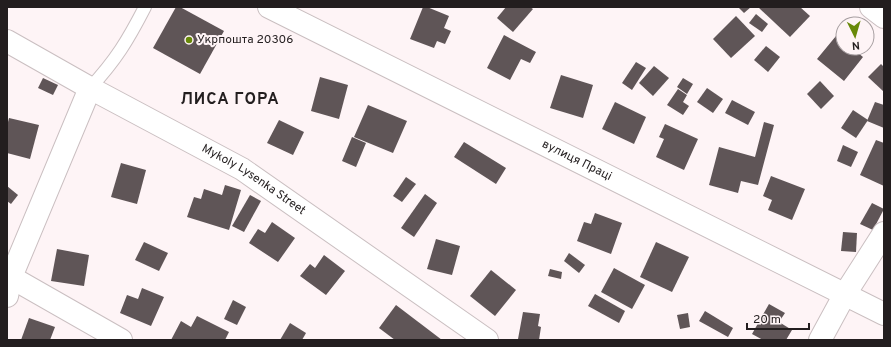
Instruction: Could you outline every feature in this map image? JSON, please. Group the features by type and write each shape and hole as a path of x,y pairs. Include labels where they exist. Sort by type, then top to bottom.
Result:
{"street":[{"name":"вулиця Праці","path":"269,7 884,314"},
{"path":"871,7 884,17"},
{"name":"Mykoly Lysenka Street","path":"7,41 90,88 242,169 487,340"},
{"path":"90,88 8,282 121,340"},
{"path":"820,340 844,294 884,233"}],"lane":[{"path":"90,88 108,69 125,45 145,7"}],"building":[{"name":"Укрпошта 20306","path":"176,7 180,7 224,31 200,74 153,48"},
{"path":"423,7 427,7 449,16 444,28 451,31 445,44 437,41 434,48 410,39"},
{"path":"506,7 530,7 533,9 513,32 497,18"},
{"path":"738,7 751,7 744,13"},
{"path":"758,7 800,7 810,16 790,37"},
{"path":"756,14 768,24 762,32 749,23"},
{"path":"736,16 755,36 731,58 713,39"},
{"path":"504,35 536,52 530,63 521,59 510,80 487,68"},
{"path":"835,37 835,56 863,57 844,81 817,59"},
{"path":"766,46 780,57 768,72 754,60"},
{"path":"636,62 646,68 632,90 622,83"},
{"path":"881,64 884,67 884,92 868,77"},
{"path":"654,66 669,78 653,96 639,83"},
{"path":"561,75 593,85 583,118 550,108"},
{"path":"320,77 348,85 339,119 311,111"},
{"path":"43,78 58,85 53,95 38,88"},
{"path":"683,78 693,84 687,94 677,87"},
{"path":"820,81 834,96 821,109 807,94"},
{"path":"707,88 723,99 713,113 697,102"},
{"path":"678,89 687,95 683,102 689,106 683,115 667,105"},
{"path":"732,100 755,112 748,125 725,113"},
{"path":"615,102 646,117 634,144 602,129"},
{"path":"875,102 884,105 884,128 867,121"},
{"path":"368,105 407,121 393,153 354,137"},
{"path":"853,110 868,120 856,138 841,128"},
{"path":"9,118 39,125 30,159 7,153 7,126"},
{"path":"279,120 304,132 293,155 267,143"},
{"path":"764,122 774,125 758,185 741,181 738,193 709,185 719,147 755,157"},
{"path":"665,124 698,139 684,170 656,157 664,139 659,137"},
{"path":"352,137 366,143 356,167 342,161"},
{"path":"876,140 884,143 884,186 860,175"},
{"path":"464,142 506,168 496,184 454,157"},
{"path":"843,145 858,152 851,167 837,161"},
{"path":"121,163 146,170 137,204 111,197"},
{"path":"771,176 805,189 792,220 768,210 772,200 763,196"},
{"path":"406,177 416,184 402,202 393,196"},
{"path":"225,185 241,190 229,230 187,217 194,197 201,199 204,189 222,195"},
{"path":"7,186 18,195 11,204 7,201"},
{"path":"425,194 437,203 414,237 401,228"},
{"path":"250,195 261,201 244,232 232,226"},
{"path":"872,203 884,209 873,230 860,224"},
{"path":"595,213 622,223 611,254 577,241 584,222 591,224"},
{"path":"272,222 295,238 278,262 249,243 258,229 265,233"},
{"path":"843,232 857,233 856,252 841,251"},
{"path":"436,239 460,246 452,275 427,269"},
{"path":"144,242 168,253 159,271 135,260"},
{"path":"656,242 689,257 672,292 640,277"},
{"path":"57,249 89,255 84,286 51,281"},
{"path":"569,253 585,265 579,273 564,261"},
{"path":"324,255 345,271 326,295 300,276 310,264 315,268"},
{"path":"614,268 645,285 632,309 601,292"},
{"path":"550,269 562,272 561,279 548,276"},
{"path":"491,270 516,290 495,316 470,296"},
{"path":"142,288 164,297 151,326 120,313 127,295 138,299"},
{"path":"595,294 625,311 619,323 588,306"},
{"path":"233,300 246,307 237,325 224,319"},
{"path":"769,304 785,313 779,322 792,330 786,340 763,340 752,334"},
{"path":"396,305 442,340 395,340 379,328"},
{"path":"705,311 733,328 728,337 699,321"},
{"path":"523,312 540,314 538,326 541,327 539,340 518,339"},
{"path":"688,313 690,327 680,329 677,315"},
{"path":"197,316 229,332 225,340 171,340 181,321 191,327"},
{"path":"29,318 55,327 50,340 21,340"},
{"path":"290,323 306,333 302,340 280,340"}],"place":[{"name":"Укрпошта 20306","path":"189,40"}],"district":[{"name":"ЛИСА ГОРА","path":"230,100"}]}
